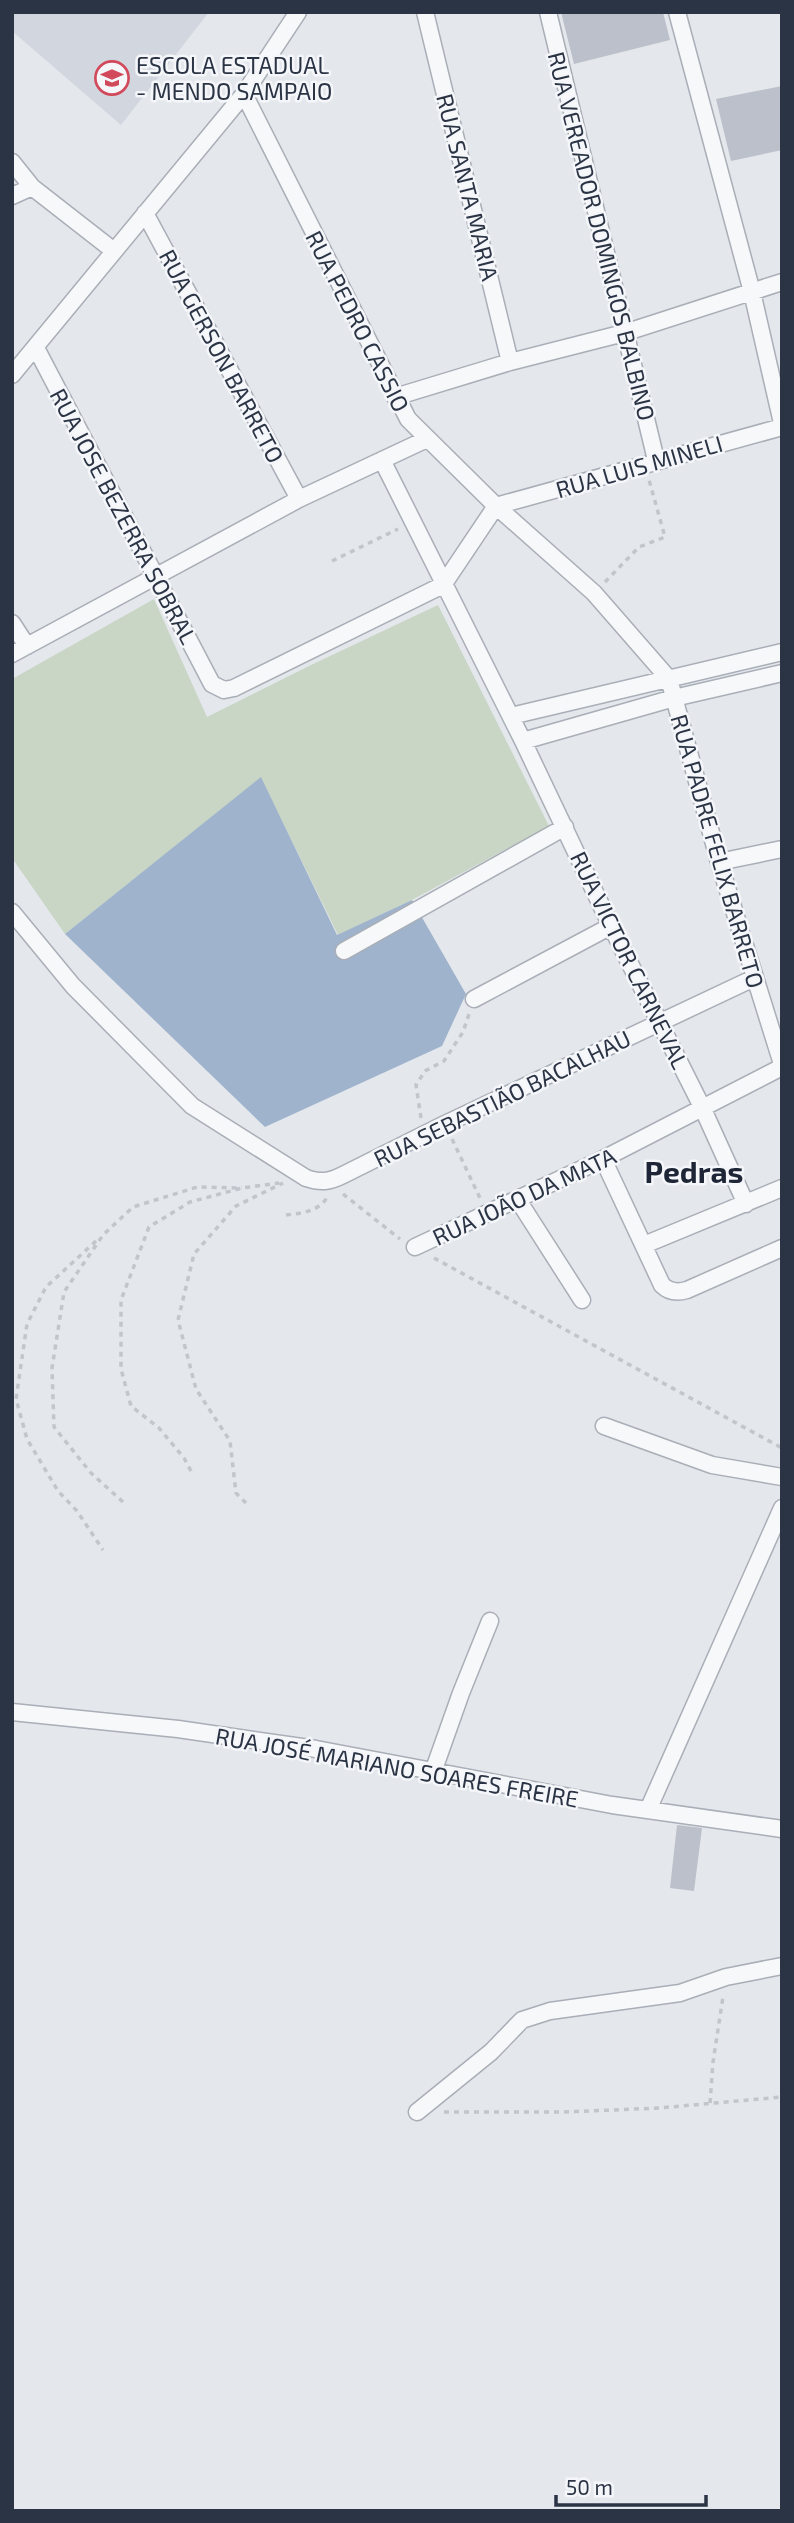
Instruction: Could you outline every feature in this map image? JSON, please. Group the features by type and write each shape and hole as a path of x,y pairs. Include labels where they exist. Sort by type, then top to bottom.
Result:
{"street":[{"path":"12,375 244,94 298,12"},
{"name":"RUA SANTA MARIA","path":"425,12 510,362"},
{"name":"RUA VEREADOR DOMINGOS BALBINO","path":"548,12 624,332 650,462"},
{"path":"677,12 752,292 782,425"},
{"name":"RUA PEDRO CASSIO","path":"244,94 408,419 496,506 594,593 669,679"},
{"path":"12,162 32,187 114,251"},
{"path":"12,196 32,187"},
{"name":"RUA GERSON BARRETO","path":"145,213 299,499"},
{"path":"395,397 510,362 624,332 782,282"},
{"name":"RUA JOSE BEZERRA SOBRAL","path":"36,348 212,684 224,690 234,688 443,585"},
{"name":"RUA LUIS MINELI","path":"496,506 782,425"},
{"path":"12,623 20,650 299,499 426,439"},
{"name":"RUA VICTOR CARNEVAL","path":"382,460 511,716 611,926 702,1107 746,1204"},
{"path":"443,585 496,506"},
{"path":"511,716 782,652"},
{"path":"523,741 674,698 782,673"},
{"name":"RUA PADRE FELIX BARRETO","path":"669,679 719,862 782,1065"},
{"path":"344,951 565,827"},
{"path":"719,862 782,849"},
{"path":"12,912 73,986 192,1106 306,1178 327,1182"},
{"path":"474,999 611,926"},
{"name":"RUA SEBASTIÃO BACALHAU","path":"327,1182 754,978"},
{"name":"RUA JOÃO DA MATA","path":"415,1247 603,1159 782,1065"},
{"path":"603,1159 662,1285 673,1292 687,1290 782,1248"},
{"path":"643,1245 782,1188"},
{"path":"518,1200 582,1300"},
{"path":"604,1426 712,1465 782,1477"},
{"path":"648,1810 782,1508"},
{"path":"433,1772 490,1621"},
{"name":"RUA JOSÉ MARIANO SOARES FREIRE","path":"12,1712 178,1729 316,1749 542,1793 782,1829"},
{"path":"417,2112 492,2052 522,2020 550,2011 680,1993 726,1978 782,1966"}],"path":[{"path":"594,593 639,547 666,537 650,462"},
{"path":"331,561 413,523"},
{"path":"426,1134 416,1085 425,1071 444,1061 463,1032 474,999"},
{"path":"445,1124 487,1213"},
{"path":"191,1471 184,1458 159,1428 131,1405 121,1369 121,1300 149,1227 190,1202 242,1188 284,1182 236,1206 194,1254 178,1320 196,1389 230,1441 236,1493 246,1503"},
{"path":"286,1215 310,1212 323,1205 328,1196 327,1182"},
{"path":"327,1182 400,1239 782,1447"},
{"path":"103,1550 77,1511 58,1491 27,1439 16,1399 27,1324 46,1287 133,1207 197,1187 242,1188"},
{"path":"103,1235 64,1292 52,1367 54,1427 91,1473 122,1502"},
{"path":"710,2103 713,2062 726,1978"},
{"path":"417,2112 565,2112 659,2108 782,2097"}],"shaded area":[{"name":"ESCOLA ESTADUAL - MENDO SAMPAIO","path":"12,12 209,12 121,125 12,31"}],"green space":[{"path":"154,599 207,717 438,605 549,826 412,900 338,935 261,778 65,934 12,858 12,679"}],"water":[{"path":"261,777 337,935 412,900 466,994 442,1046 265,1127 65,934"}],"building":[{"path":"561,12 663,12 670,40 574,64"},
{"path":"782,86 782,150 731,161 716,99"},
{"path":"677,1825 702,1828 694,1891 670,1888"}],"place":[{"name":"ESCOLA ESTADUAL - MENDO SAMPAIO","path":"112,78"}],"district":[{"name":"Pedras","path":"694,1171"}]}
